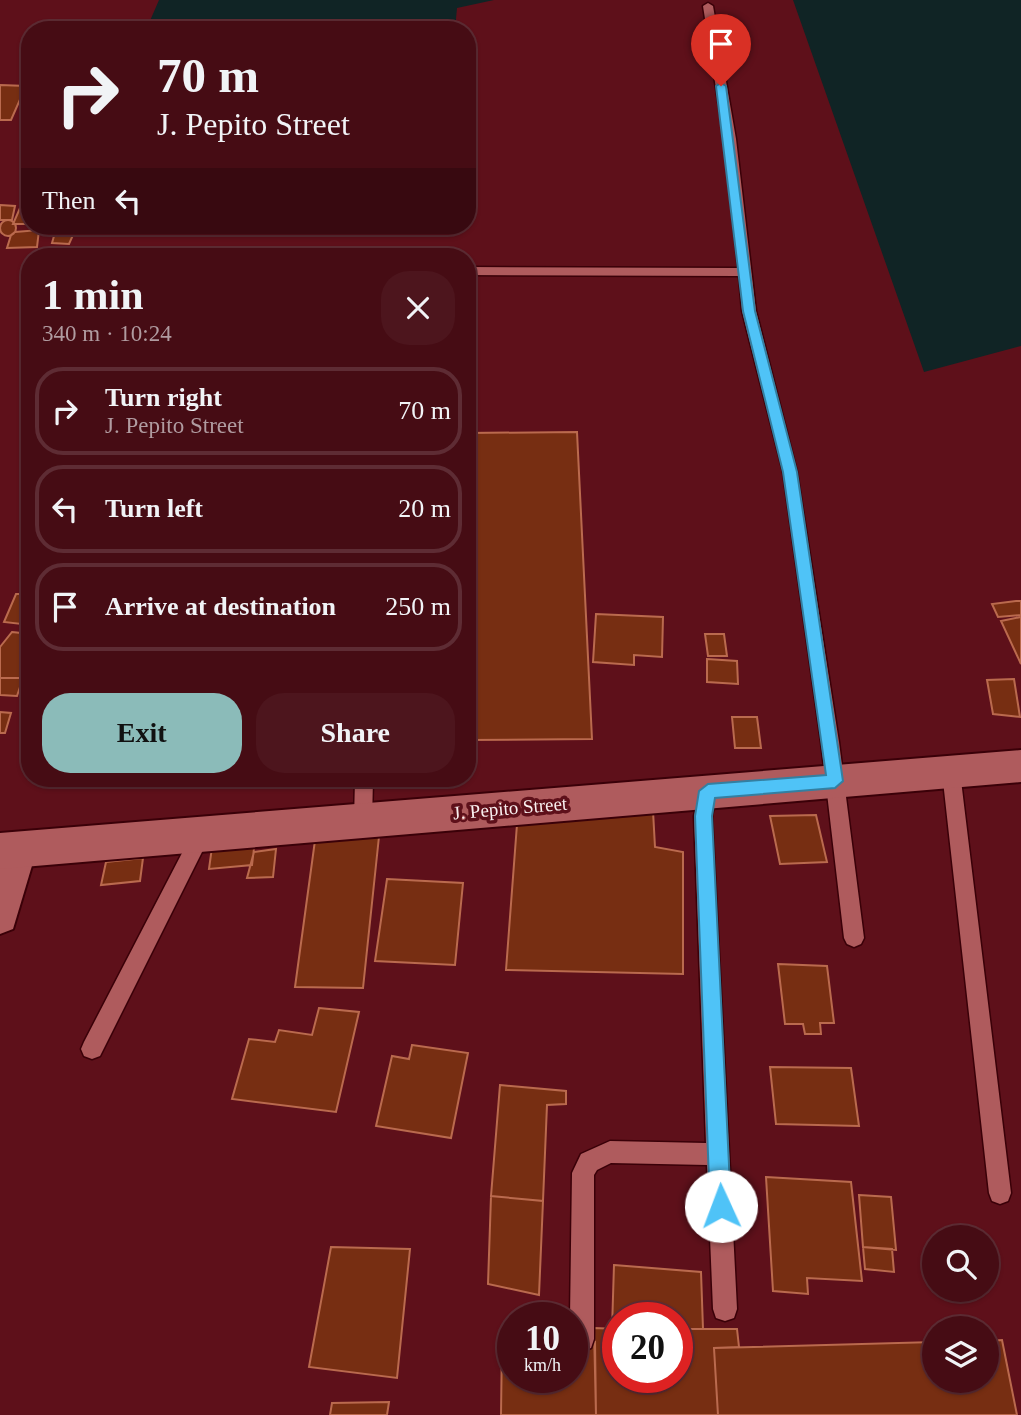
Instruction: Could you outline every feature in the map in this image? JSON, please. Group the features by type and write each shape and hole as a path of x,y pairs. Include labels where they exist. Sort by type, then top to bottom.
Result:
{"street":[{"name":"J. Pepito Street","path":"10,850 1021,766"},
{"path":"0,917 10,850"}],"lane":[{"path":"708,6 730,139 749,311 790,472 835,781 854,938"},
{"path":"476,271 745,272"},
{"path":"951,772 1000,1193"},
{"path":"363,821 364,787"},
{"path":"708,791 703,816 725,1309"},
{"path":"92,1049 202,834"},
{"path":"582,1302 583,1173 589,1162 610,1152 719,1154"}],"water":[{"path":"159,0 494,0 457,8 456,21 150,21"},
{"path":"793,0 1021,0 1021,346 924,372"}],"building":[{"path":"0,85 21,86 21,97 11,120 0,120"},
{"path":"0,205 15,206 12,220 0,220"},
{"path":"21,206 21,224 13,224"},
{"path":"5,220 11,220 16,228 14,234 5,236 0,231 0,225"},
{"path":"21,232 21,235 38,235 37,247 7,248 11,235"},
{"path":"73,235 69,244 52,243 54,236"},
{"path":"577,432 592,739 476,740 476,433"},
{"path":"16,594 21,594 21,624 4,622"},
{"path":"1021,601 1021,615 998,617 992,604"},
{"path":"596,614 663,617 662,657 634,655 634,665 593,662"},
{"path":"1021,617 1021,664 1001,621"},
{"path":"12,632 21,633 21,678 0,678 0,647"},
{"path":"705,634 724,634 727,656 708,656"},
{"path":"707,659 737,661 738,684 707,682"},
{"path":"0,678 21,678 17,696 0,695"},
{"path":"1014,679 1020,717 993,714 987,680"},
{"path":"0,712 11,713 5,733 0,733"},
{"path":"732,717 757,717 761,748 735,748"},
{"path":"518,811 653,811 655,847 683,852 683,974 506,970"},
{"path":"816,815 827,862 780,864 770,816"},
{"path":"380,827 363,988 295,987 316,833"},
{"path":"255,840 252,865 209,869 212,847"},
{"path":"276,849 273,877 247,878 254,852"},
{"path":"143,858 140,881 101,885 106,862"},
{"path":"387,879 463,883 455,965 375,961"},
{"path":"778,964 827,966 834,1023 820,1023 821,1034 805,1034 803,1024 785,1024"},
{"path":"319,1008 359,1012 336,1112 232,1099 249,1039 275,1042 279,1030 312,1035"},
{"path":"412,1045 468,1053 451,1138 376,1126 392,1056 409,1059"},
{"path":"770,1067 851,1068 859,1126 776,1124"},
{"path":"500,1085 566,1091 566,1104 547,1105 543,1201 491,1196"},
{"path":"766,1177 851,1182 862,1281 807,1278 808,1294 773,1291"},
{"path":"859,1195 891,1197 896,1250 863,1247"},
{"path":"491,1196 543,1201 539,1295 488,1284"},
{"path":"331,1247 410,1249 397,1378 309,1367"},
{"path":"863,1247 892,1249 894,1272 865,1269"},
{"path":"614,1265 701,1272 703,1329 693,1329 693,1302 613,1302"},
{"path":"594,1328 602,1328 602,1393 693,1393 693,1329 737,1329 739,1347 714,1348 718,1415 596,1415"},
{"path":"999,1340 1002,1340 1017,1415 718,1415 714,1348 922,1342 922,1393 999,1393"},
{"path":"588,1342 595,1342 596,1415 501,1415 501,1393 588,1393"},
{"path":"389,1402 387,1415 330,1415 332,1403"}],"route":[{"path":"721,86 730,139 749,311 790,472 835,781 708,791 703,816 721,1206"}]}
